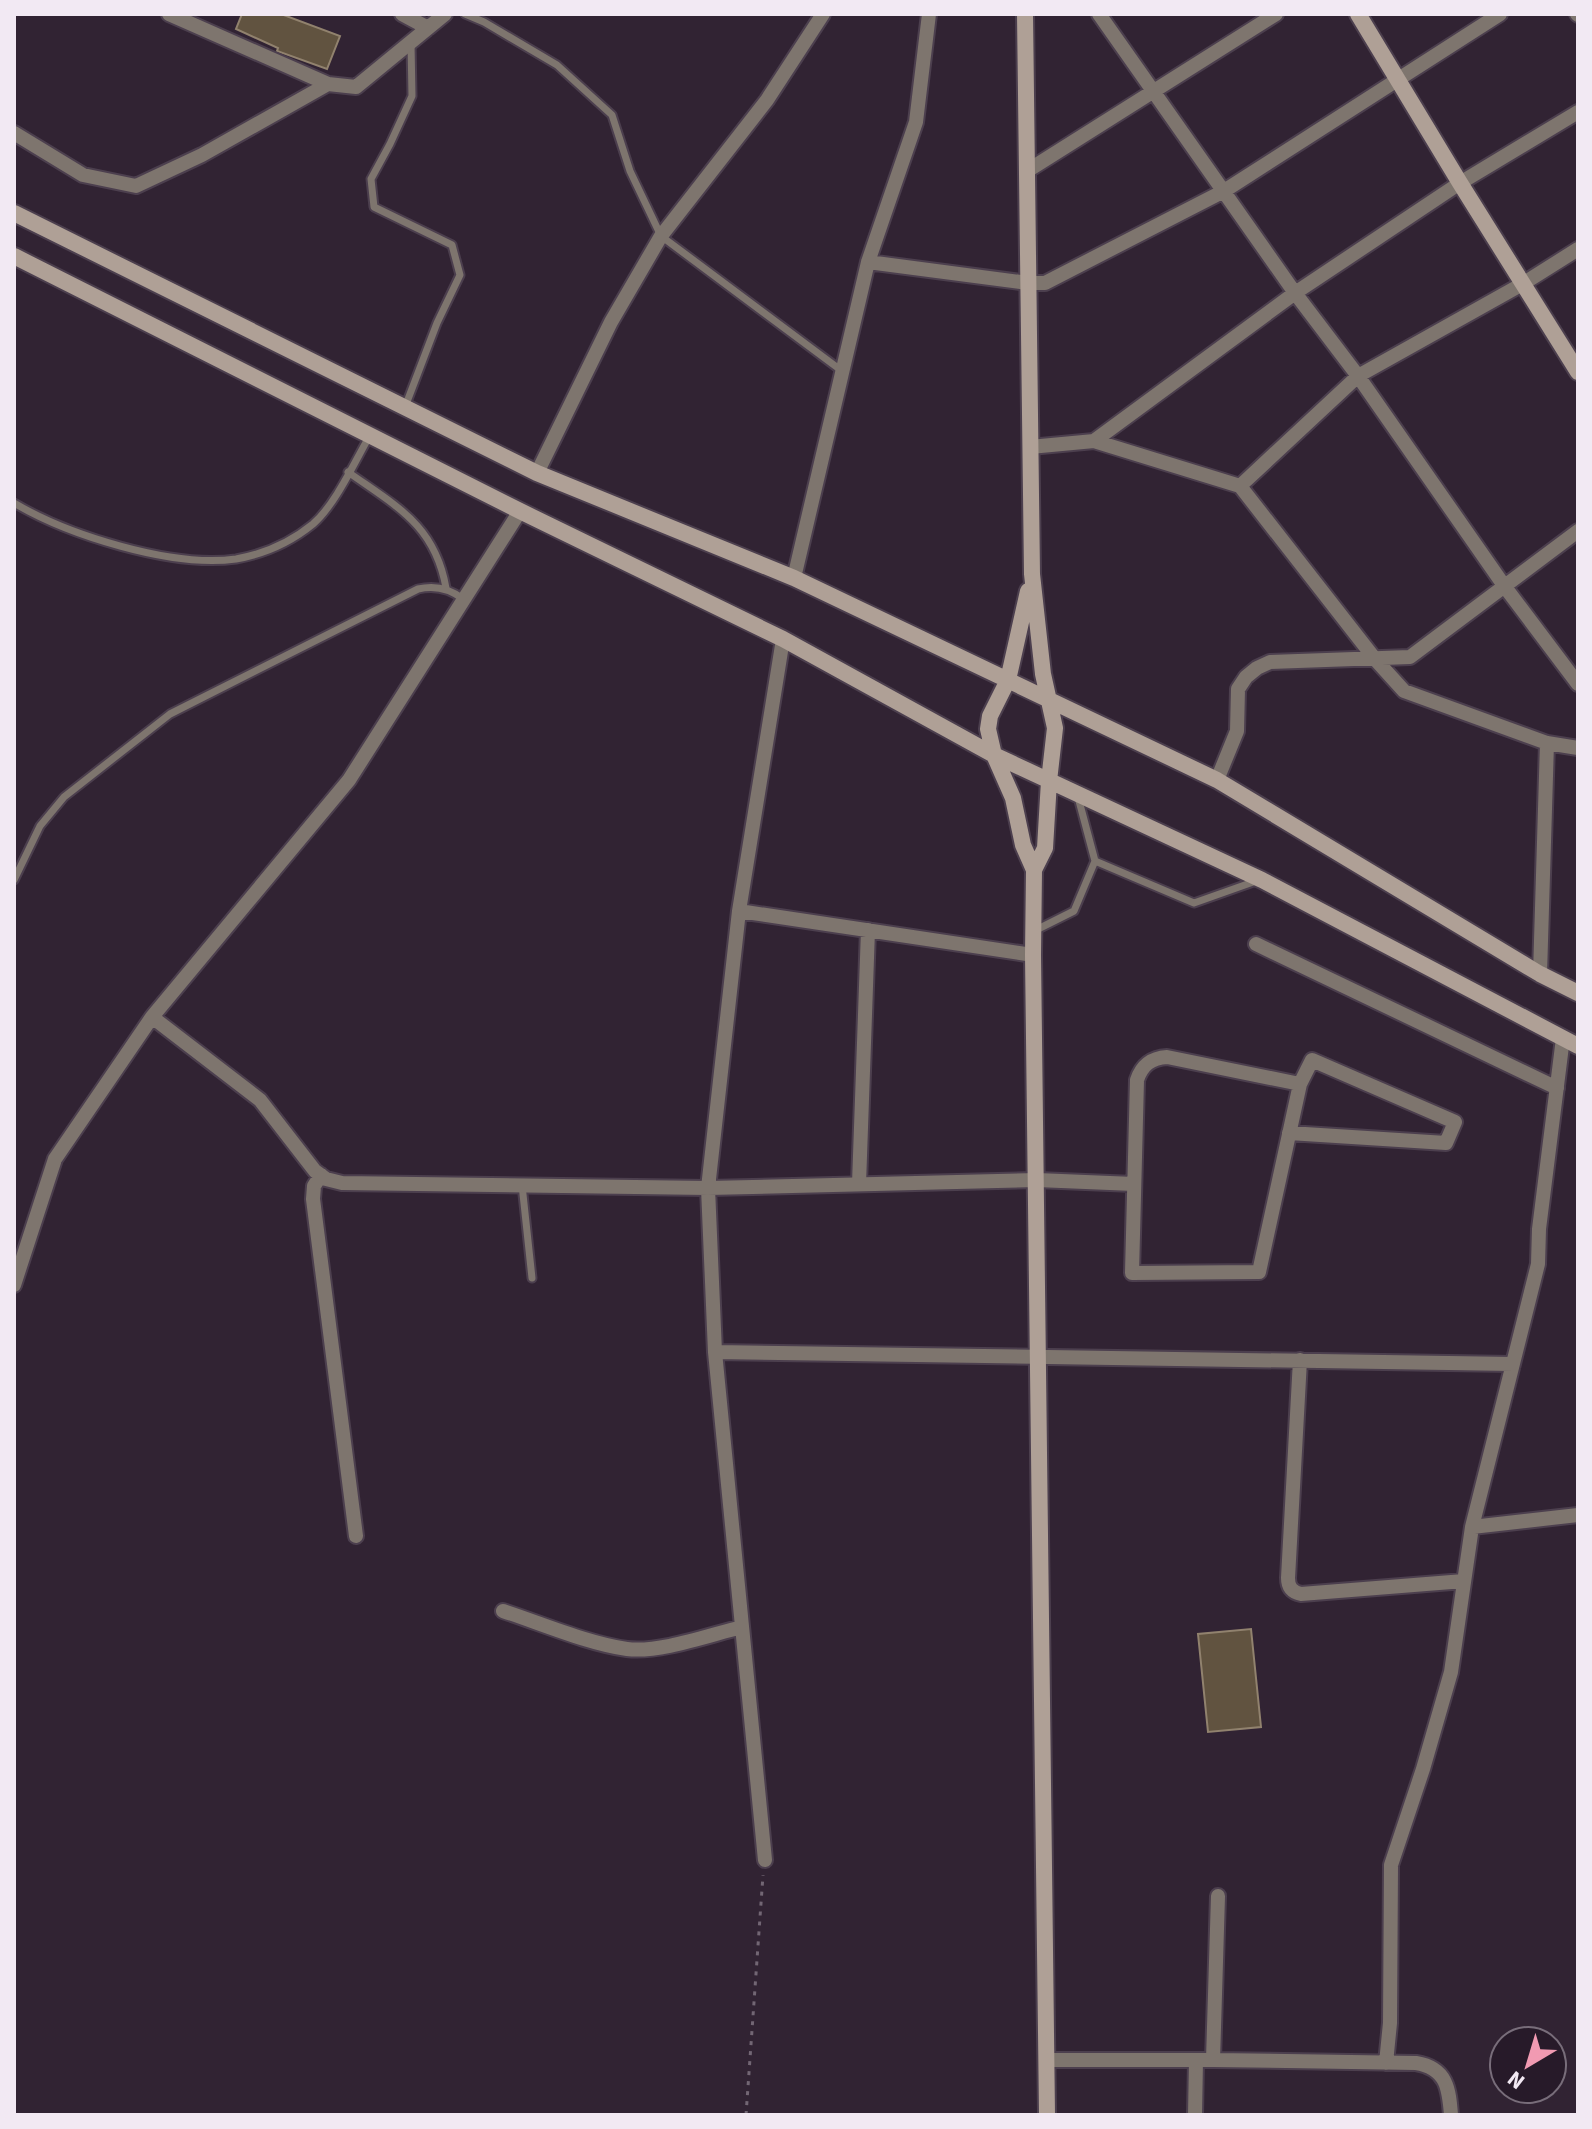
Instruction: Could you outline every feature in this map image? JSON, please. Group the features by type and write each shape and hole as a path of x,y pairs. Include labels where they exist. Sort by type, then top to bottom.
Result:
{"main road":[{"path":"1025,14 1032,574 1043,674 1055,728 1045,848 1034,870"},
{"path":"1358,14 1578,372"},
{"path":"14,213 537,473 794,578 1217,780 1540,974 1578,993"},
{"path":"14,256 520,511 783,639 994,755 1262,880 1571,1042"},
{"path":"1032,574 1008,680 990,716 988,729 994,755 1013,798 1023,845 1034,870 1047,2115"}],"street":[{"path":"169,14 328,84 356,87 445,14"},
{"path":"402,14 428,28"},
{"path":"537,473 611,322 661,236 767,100 823,14"},
{"path":"794,578 868,262 916,122 929,14"},
{"path":"1099,14 1505,587 1578,684"},
{"path":"1027,171 1276,14"},
{"path":"868,262 1045,283 1224,191 1500,14"},
{"path":"14,133 83,175 136,186 202,155 328,84"},
{"path":"1094,441 1295,293 1460,183 1578,112"},
{"path":"1240,486 1358,376 1524,283 1578,249"},
{"path":"1030,447 1094,441 1240,486 1375,659 1404,691 1547,743 1578,748"},
{"path":"14,1285 55,1159 152,1017 349,780 520,511"},
{"path":"1217,780 1237,731 1238,689 1257,668 1270,662 1410,657 1578,531"},
{"path":"765,1860 715,1352 708,1188 739,911 783,639"},
{"path":"1540,974 1547,743"},
{"path":"739,911 1033,955"},
{"path":"859,1184 868,930"},
{"path":"1256,944 1557,1088"},
{"path":"152,1017 260,1100 315,1171 326,1179 342,1183 708,1188 1037,1180 1134,1184"},
{"path":"1386,2063 1390,2023 1391,1865 1451,1672 1472,1527 1538,1264 1539,1229 1557,1088 1571,1042"},
{"path":"1289,1133 1446,1143 1455,1122 1312,1060 1300,1084 1289,1133 1259,1272 1132,1273 1137,1080 1144,1066 1167,1057 1300,1084"},
{"path":"321,1175 314,1186 313,1199 356,1536"},
{"path":"715,1352 1513,1364"},
{"path":"1300,1360 1290,1587 1301,1594 1464,1581"},
{"path":"1472,1527 1578,1515"},
{"path":"503,1611 602,1644 628,1649 655,1648 742,1627"},
{"path":"1213,2060 1218,1896"},
{"path":"1046,2060 1425,2065 1440,2073 1449,2092 1451,2115"},
{"path":"1195,2115 1196,2060"}],"lane":[{"path":"465,14 557,65 612,115 630,171 661,236 842,371"},
{"path":"405,407 437,323 460,275 452,245 374,207 371,179 412,96 411,42"},
{"path":"14,503 39,518 96,539 163,554 199,560 255,555 302,532 324,513 370,435"},
{"path":"348,472 403,512 425,535 439,561 446,588"},
{"path":"14,880 40,826 64,797 170,714 418,589 446,588 463,599"},
{"path":"1034,931 1074,911 1095,861 1078,794"},
{"path":"1095,861 1194,903 1262,880"},
{"path":"522,1185 532,1278"}],"path":[{"path":"746,2115 765,1860"}],"building":[{"path":"242,14 281,14 340,36 327,69 277,51 278,48 236,29"},
{"path":"1251,1629 1261,1727 1208,1732 1198,1634"}]}
